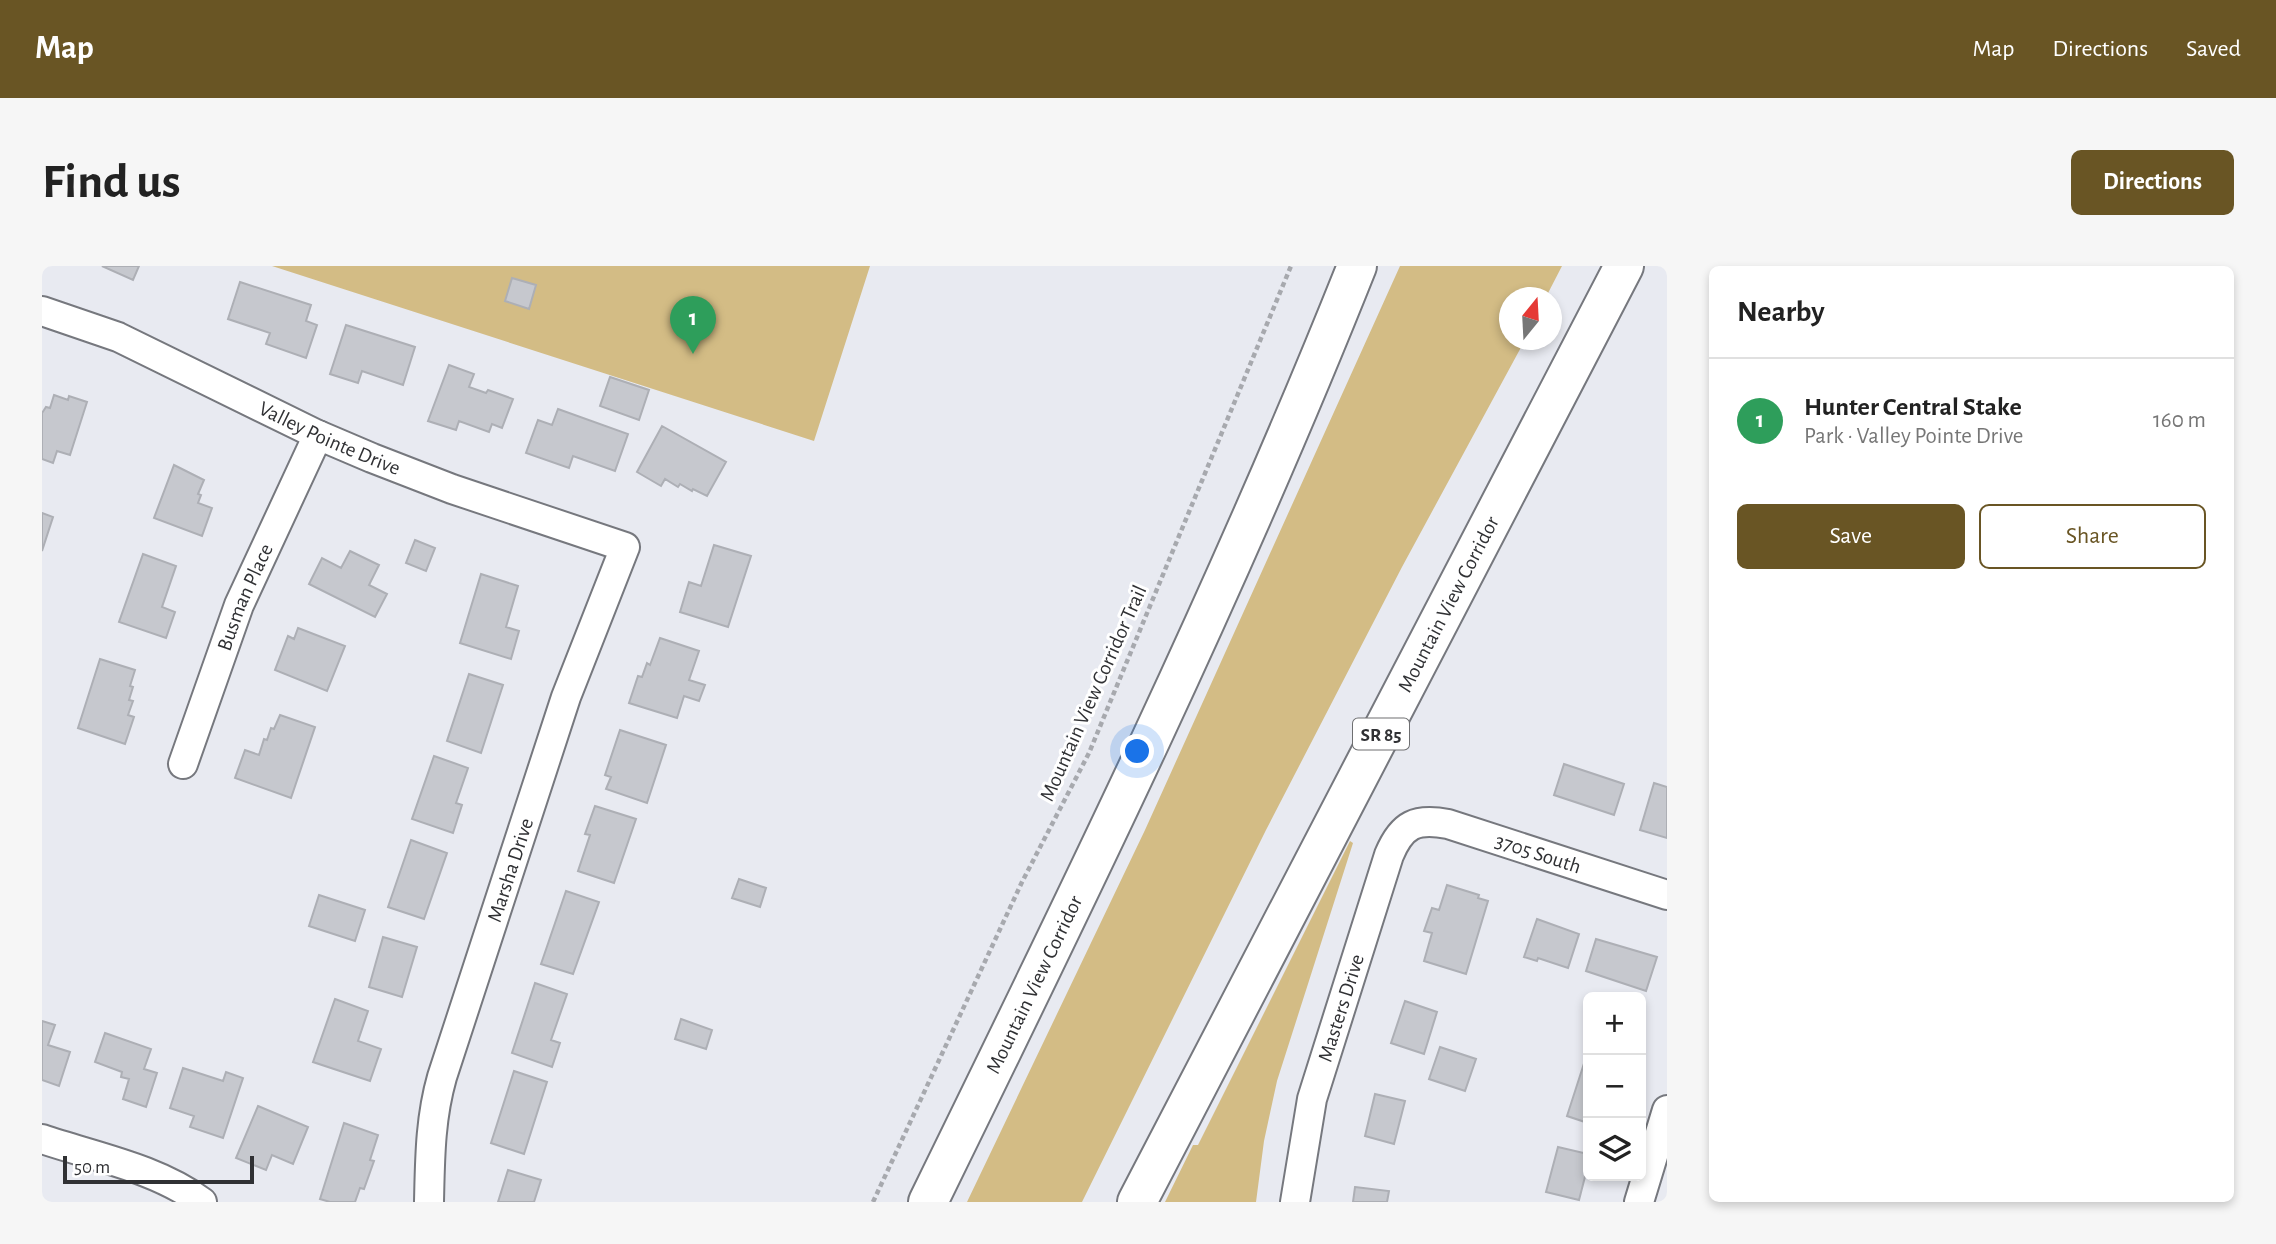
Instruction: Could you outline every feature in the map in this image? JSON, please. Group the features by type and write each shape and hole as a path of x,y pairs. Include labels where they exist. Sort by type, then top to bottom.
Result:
{"highway":[{"name":"Mountain View Corridor","path":"928,1202 1081,889 1165,708 1326,344 1357,266"},
{"name":"Mountain View Corridor","path":"1137,1202 1624,266"}],"street":[{"name":"Valley Pointe Drive","path":"42,311 118,337 318,435 452,489 625,547"},
{"name":"Busman Place","path":"183,764 239,605 318,435"},
{"name":"Marsha Drive","path":"429,1202 430,1139 436,1097 566,697 625,547"},
{"name":"3705 South","path":"1410,824 1422,821 1448,824 1667,895"},
{"name":"Masters Drive","path":"1295,1202 1305,1132 1320,1070 1389,855 1395,841 1410,824"},
{"path":"1639,1202 1667,1110"},
{"path":"42,1139 152,1175 202,1202"}],"path":[{"name":"Mountain View Corridor Trail","path":"873,1202 1023,882 1089,753 1291,266"}],"shaded area":[{"path":"272,266 870,266 814,441"},
{"path":"1400,266 1562,266 1551,287 1499,287 1499,350 1520,350 1402,567 1266,830 1082,1202 967,1202 1145,830"},
{"path":"1350,841 1353,843 1277,1081 1264,1141 1256,1202 1165,1202 1193,1145 1198,1145"}],"building":[{"path":"102,266 139,266 133,280"},
{"path":"512,278 536,285 529,309 505,301"},
{"path":"240,282 311,305 306,321 317,325 306,358 266,344 270,333 228,319"},
{"path":"346,325 415,347 403,385 362,371 358,383 330,374"},
{"path":"449,365 474,374 469,387 486,393 488,390 513,399 502,428 492,424 489,432 459,421 456,430 428,421"},
{"path":"610,377 649,390 639,420 600,406"},
{"path":"54,395 68,400 69,396 87,402 70,455 57,451 53,463 42,459 42,413 46,407 50,408"},
{"path":"558,409 628,434 615,471 573,456 569,468 526,453 538,420 552,425"},
{"path":"662,426 726,462 707,496 680,484 678,487 665,479 661,486 637,472"},
{"path":"174,465 204,480 198,494 201,495 198,503 212,508 202,536 154,518"},
{"path":"42,513 53,517 42,551"},
{"path":"415,540 435,548 426,571 406,563"},
{"path":"714,545 751,556 728,627 680,612 689,582 701,586"},
{"path":"350,551 379,565 369,585 387,594 375,617 309,584 322,558 341,568"},
{"path":"143,554 176,566 162,607 175,612 166,638 119,622"},
{"path":"481,574 518,586 506,627 519,631 511,659 460,643"},
{"path":"298,628 345,646 327,691 275,670 288,636 294,639"},
{"path":"660,638 699,651 689,680 705,685 699,701 684,696 677,718 629,703 638,676 642,677 647,663 650,665"},
{"path":"100,659 135,670 129,700 133,701 128,715 134,717 125,744 78,728"},
{"path":"469,674 503,685 481,753 447,741"},
{"path":"280,715 315,727 291,798 235,778 245,750 259,755 264,739 267,740"},
{"path":"620,730 666,745 647,803 606,789 611,777 605,775"},
{"path":"434,756 468,768 456,803 462,805 453,833 412,819"},
{"path":"1564,764 1624,784 1614,815 1554,795"},
{"path":"1654,783 1667,787 1667,838 1640,830"},
{"path":"595,806 636,819 614,883 578,871 590,835 585,834"},
{"path":"411,840 447,853 424,919 388,907"},
{"path":"739,879 766,888 760,907 732,898"},
{"path":"1447,885 1479,895 1478,898 1488,901 1466,974 1424,961 1432,933 1424,931 1432,908 1439,910"},
{"path":"566,891 599,902 573,974 541,964"},
{"path":"319,895 365,910 355,941 309,926"},
{"path":"1537,919 1579,934 1568,968 1538,958 1537,961 1524,957"},
{"path":"383,937 417,947 402,997 369,987"},
{"path":"1596,939 1657,957 1646,991 1586,971"},
{"path":"535,983 567,994 551,1040 560,1043 552,1067 512,1053"},
{"path":"335,999 368,1011 358,1041 381,1049 370,1081 313,1062"},
{"path":"1405,1001 1437,1012 1424,1054 1391,1043"},
{"path":"681,1019 712,1030 706,1049 675,1039"},
{"path":"42,1021 55,1025 48,1045 70,1052 59,1086 42,1080"},
{"path":"105,1033 151,1049 144,1069 157,1073 146,1107 123,1099 129,1079 121,1077 122,1072 95,1062"},
{"path":"1440,1047 1476,1059 1465,1091 1429,1079"},
{"path":"1583,1066 1583,1121 1567,1116"},
{"path":"183,1068 223,1081 226,1072 243,1078 223,1138 190,1127 194,1116 170,1108"},
{"path":"514,1071 547,1082 524,1154 491,1143"},
{"path":"1375,1094 1405,1101 1394,1144 1365,1136"},
{"path":"258,1106 308,1127 293,1164 272,1155 266,1170 236,1158"},
{"path":"344,1123 378,1135 370,1160 374,1161 364,1189 360,1188 355,1202 330,1202 320,1199"},
{"path":"1558,1147 1583,1153 1584,1181 1579,1200 1546,1192"},
{"path":"508,1170 541,1180 534,1202 498,1202"},
{"path":"1355,1187 1389,1191 1387,1202 1353,1202"}],"place":[{"name":"Hunter Central Stake","path":"693,354"}]}
